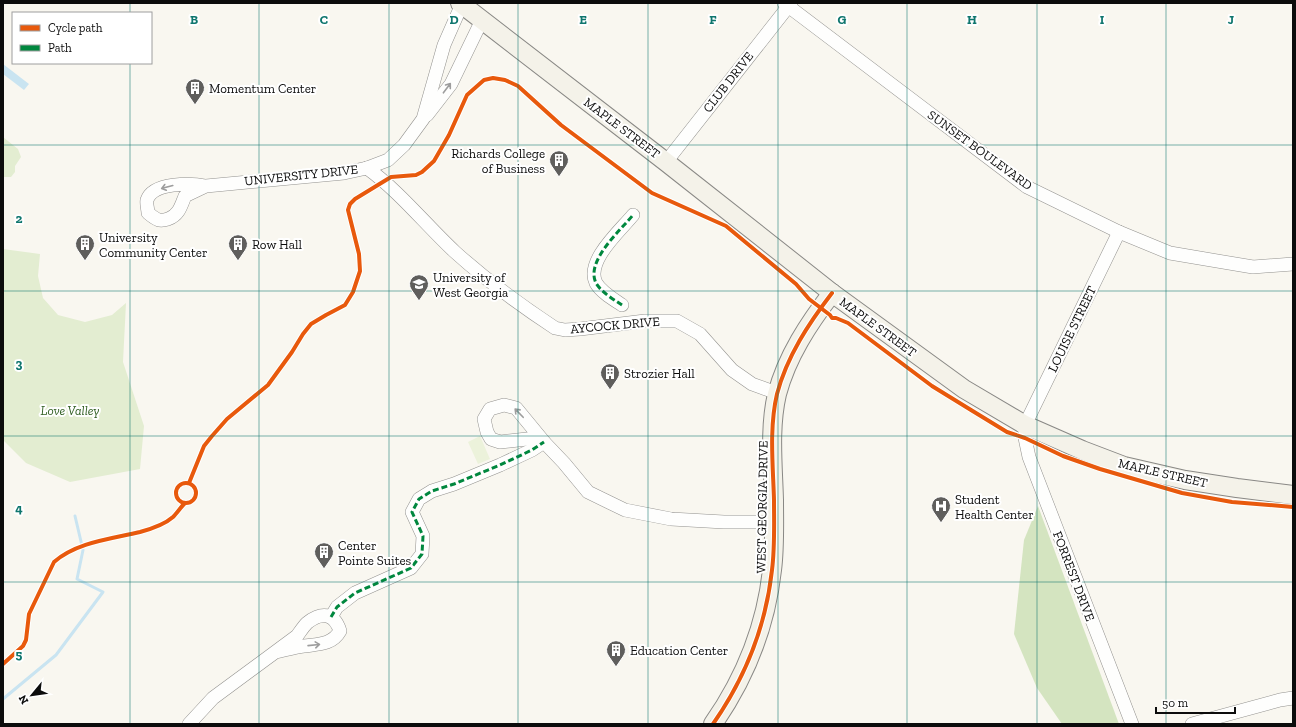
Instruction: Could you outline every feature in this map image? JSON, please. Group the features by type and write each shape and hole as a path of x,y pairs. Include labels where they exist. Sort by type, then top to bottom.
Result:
{"main road":[{"name":"MAPLE STREET","path":"461,4 666,162 832,293 964,390 1025,425 1082,450 1124,466 1185,480 1293,495"},
{"name":"WEST GEORGIA DRIVE","path":"713,724 727,704 742,674 761,625 772,569 774,522 773,423 777,393 794,349 832,293"}],"street":[{"name":"UNIVERSITY DRIVE","path":"206,186 344,173 367,168 388,160 404,146 423,119 444,45 461,4"},
{"name":"CLUB DRIVE","path":"666,162 788,4"},
{"name":"SUNSET BOULEVARD","path":"788,4 1027,187 1119,232 1170,253 1253,267 1293,264"},
{"path":"423,119 451,84 482,20"},
{"name":"AYCOCK DRIVE","path":"367,168 384,181 425,223 487,278 555,328 565,330 580,329 645,320 677,321 700,334 732,370 752,384 777,393"},
{"path":"622,305 596,284 594,270 604,249 633,215"},
{"name":"LOUISE STREET","path":"1025,425 1119,232"},
{"name":"FORREST DRIVE","path":"1025,425 1029,457 1132,724"},
{"path":"331,617 337,608 355,593 411,568 422,554 423,536 412,512 419,499 432,491 454,484 519,456 544,442 588,492 625,510 670,519 724,522 774,522"},
{"path":"189,724 213,698 297,636 307,624 322,616 331,617 337,622 340,631 337,636 318,645 304,646 276,652"},
{"path":"1192,724 1280,700 1293,698"}],"green space":[{"path":"3,137 18,149 21,157 15,166 15,172 11,177 3,177"},
{"name":"Love Valley","path":"3,249 40,254 38,276 43,298 58,315 85,322 112,315 126,303 123,362 144,426 140,469 70,482 26,463 3,440"},
{"path":"480,436 490,459 478,464 468,442"},
{"path":"1038,506 1119,724 1062,724 1037,688 1014,634 1024,540"}],"water":[{"path":"3,64 29,84 24,90 3,74"}],"waterway":[{"path":"3,699 56,655 103,592 77,579 83,550 75,516"}],"marked path":[{"path":"622,305 608,295 596,283 594,274 595,265 606,246 633,215"},
{"path":"331,617 337,607 355,593 411,568 422,554 423,536 412,512 419,499 432,491 454,484 500,465 532,450 544,442"}],"cycle path":[{"path":"189,483 204,446 212,436 227,419 268,385 311,324 345,305 353,292 360,271 359,254 348,210 350,204 355,199 391,177 416,175 422,172 434,161 449,135 467,95 484,80 493,78 505,80 518,86 561,125 652,193 726,226 796,284 809,299 832,318 848,323 932,386 1007,432 1025,438 1063,456 1100,469 1182,493 1232,502 1293,507"},
{"path":"713,724 744,670 759,631 769,591 774,544 772,433 777,394 781,380 800,340 832,293"},
{"path":"186,483 193,486 196,493 193,500 186,503 179,500 176,493 179,486 186,483"},
{"path":"3,664 23,646 26,640 29,614 54,562 73,550 95,542 140,532 162,524 173,517 185,503"}],"place":[{"name":"Momentum Center","path":"195,105"},
{"name":"Richards College of Business","path":"559,177"},
{"name":"University Community Center","path":"85,261"},
{"name":"Row Hall","path":"238,261"},
{"name":"University of West Georgia","path":"419,301"},
{"name":"Strozier Hall","path":"610,390"},
{"name":"Student Health Center","path":"941,523"},
{"name":"Center Pointe Suites","path":"324,569"},
{"name":"Education Center","path":"616,667"}]}
